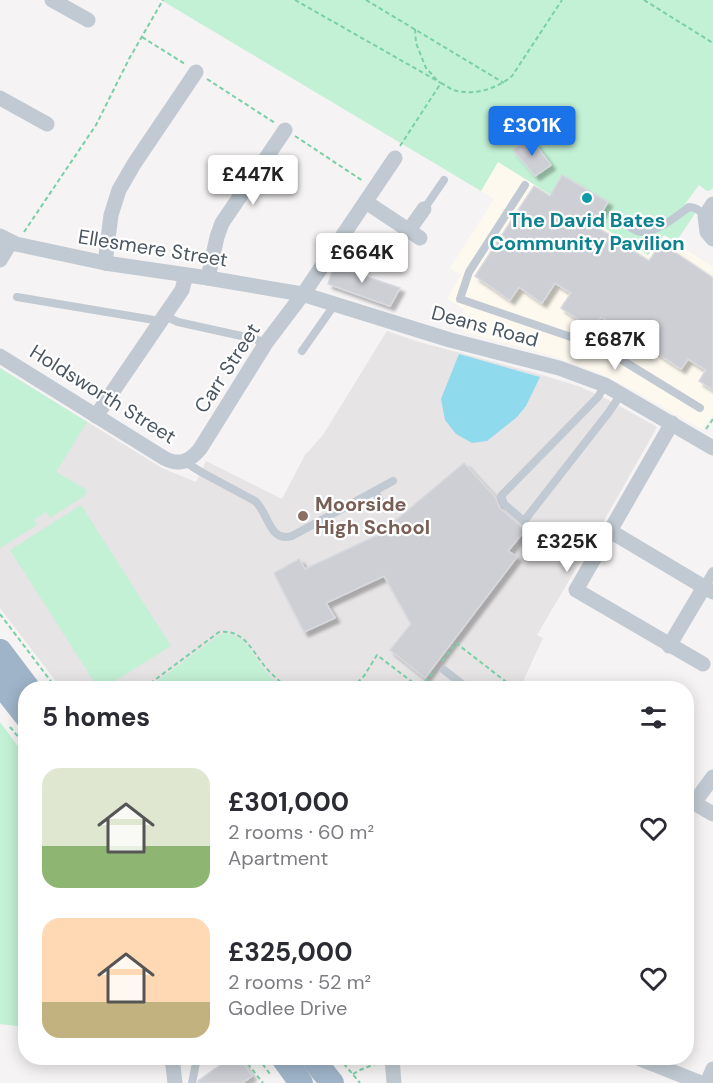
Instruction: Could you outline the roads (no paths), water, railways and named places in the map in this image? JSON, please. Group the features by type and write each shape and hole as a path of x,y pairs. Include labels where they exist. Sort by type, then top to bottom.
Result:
{"highway":[{"path":"0,651 23,681"},
{"path":"0,683 16,719"},
{"path":"322,1065 342,1079"},
{"path":"277,1066 302,1083"}],"street":[{"path":"52,0 88,20"},
{"path":"105,263 111,215 119,190 196,72"},
{"path":"0,99 47,124"},
{"path":"208,278 216,237 222,223 285,130"},
{"name":"Carr Street","path":"185,462 200,449 266,343 309,296 306,290 395,158"},
{"path":"370,195 415,234 424,208"},
{"path":"709,210 707,232 713,239"},
{"path":"0,260 9,241"},
{"name":"Ellesmere Street","path":"9,241 105,263 309,296"},
{"path":"96,416 182,290 186,275"},
{"name":"Deans Road","path":"309,296 450,340 559,368 599,383 713,448"},
{"name":"Holdsworth Street","path":"0,356 164,458 177,463 185,462"},
{"path":"672,423 576,590 703,664"},
{"path":"610,531 709,589"},
{"path":"669,646 709,589 713,572"},
{"path":"694,798 713,777"},
{"path":"694,803 713,814"},
{"path":"173,1065 175,1083"},
{"path":"393,1065 394,1083"},
{"path":"656,1065 701,1083"},
{"path":"707,1083 713,1069"}],"lane":[{"path":"424,208 444,180"},
{"path":"525,185 470,272 460,299 612,354 700,408"},
{"path":"623,223 641,232 648,231 661,226 689,207 709,210"},
{"path":"17,297 163,319 266,343"},
{"path":"302,351 335,304"},
{"path":"599,383 598,397 501,496 504,504 524,521 621,394"},
{"path":"185,462 255,501 260,505 277,536 281,538 292,536 393,481"},
{"path":"375,491 384,508"},
{"path":"443,665 460,681"},
{"path":"192,1083 195,1065"}],"water":[{"path":"459,354 540,377 526,406 516,418 487,441 472,443 456,434 445,420 441,399"}],"place":[{"name":"The David Bates Community Pavilion","path":"587,198"},
{"name":"Moorside High School","path":"303,516"}]}
